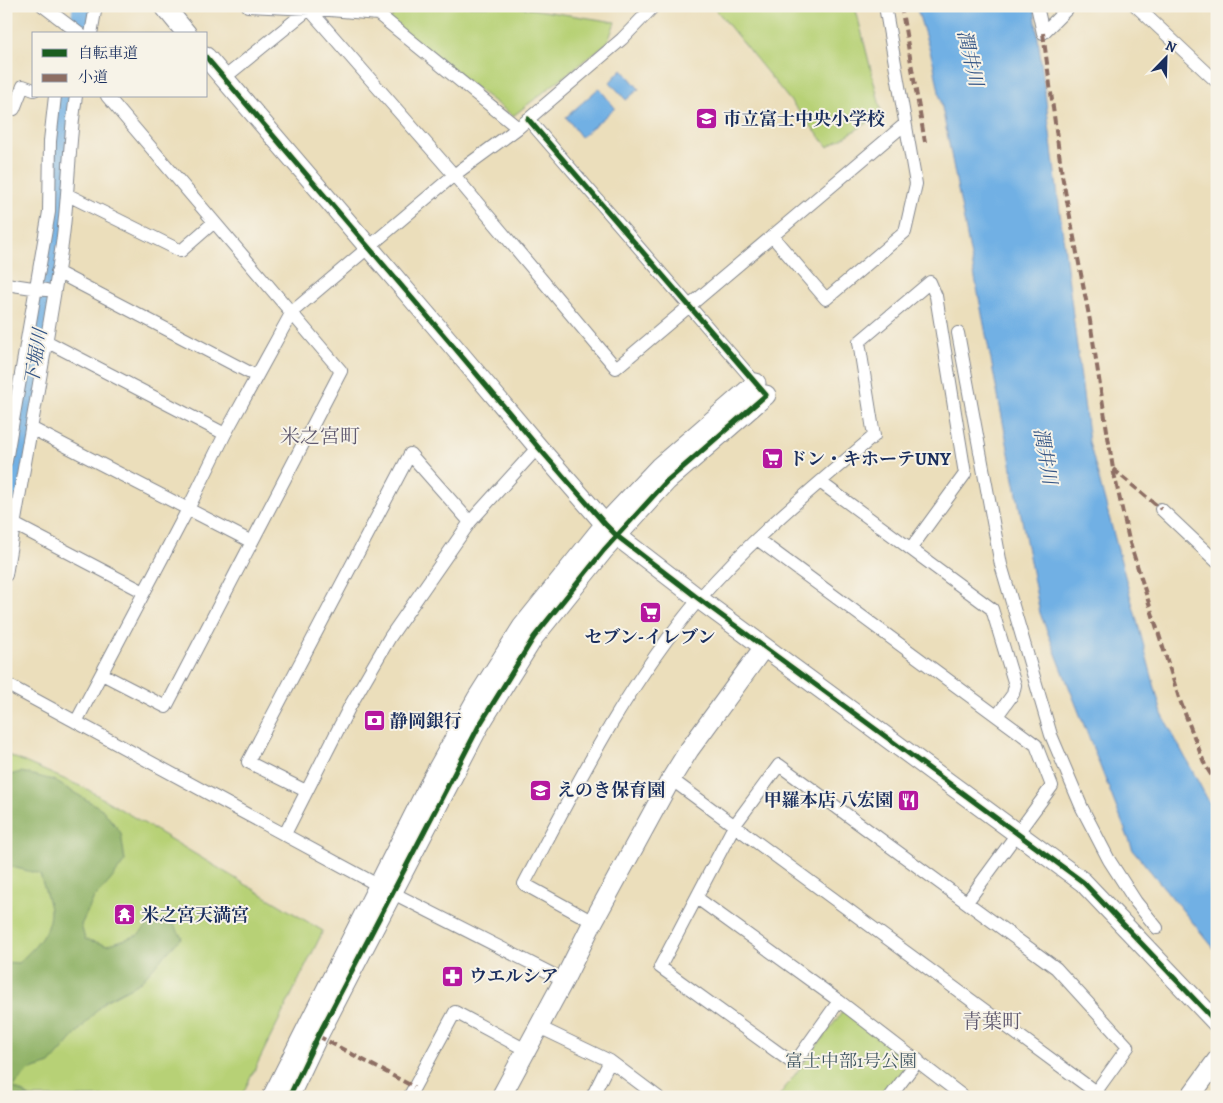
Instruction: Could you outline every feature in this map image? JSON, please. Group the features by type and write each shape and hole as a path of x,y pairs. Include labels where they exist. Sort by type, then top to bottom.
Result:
{"street":[{"path":"44,6 73,31"},
{"path":"91,32 96,6"},
{"path":"164,6 185,32"},
{"path":"248,6 378,14 523,124 690,307 761,389 659,467 611,530 522,627 477,698 433,777 385,889 289,1097"},
{"path":"76,722 188,509 225,434 292,312 454,175 523,124 622,39 654,6"},
{"path":"772,236 826,299 905,232 916,184 884,6"},
{"path":"1037,6 1043,33 1070,6"},
{"path":"1136,6 1217,82"},
{"path":"224,78 309,9"},
{"path":"309,9 454,175 616,368 904,124"},
{"path":"208,59 611,530 699,599 1083,882 1217,1023"},
{"path":"6,106 14,109 23,86 32,89"},
{"path":"6,461 10,414 37,288 49,212 53,98"},
{"path":"6,575 58,272 68,195 70,132 76,98"},
{"path":"102,674 166,707 341,371 109,98"},
{"path":"68,195 181,251 214,223"},
{"path":"58,272 256,376"},
{"path":"593,922 524,884 618,710 640,677 699,599 757,539 874,436 859,342 930,282 936,296 965,474 911,548"},
{"path":"6,284 55,291"},
{"path":"958,334 1001,565 1051,735 1082,808 1109,860 1136,902 1157,928"},
{"path":"46,342 225,434"},
{"path":"31,428 252,542"},
{"path":"285,834 350,706 390,637 470,522 538,447"},
{"path":"306,791 248,762 410,454 470,522"},
{"path":"820,482 992,609 1014,685 1013,694 997,716"},
{"path":"1161,509 1217,562"},
{"path":"14,524 144,592"},
{"path":"757,539 1036,745 1052,786 967,902"},
{"path":"502,1097 593,922 671,778 688,750 764,647"},
{"path":"6,684 385,889 564,980"},
{"path":"671,778 734,826 1096,1095 1128,1047 1056,968 779,765 734,826 698,898 660,967 794,1064 839,1001"},
{"path":"272,1097 385,889"},
{"path":"698,898 918,1060 964,1097"},
{"path":"409,1097 455,1012 526,1050"},
{"path":"539,1027 610,1061 658,1097"},
{"path":"890,1097 918,1060"},
{"path":"1190,1097 1217,1060"},
{"path":"592,1097 610,1061"}],"green space":[{"path":"398,6 511,6 615,22 608,42 513,116 389,22"},
{"path":"713,6 855,6 882,114 828,147"},
{"path":"6,754 87,789 323,931 241,1097 6,1097"},
{"path":"21,772 53,780 102,809 121,833 125,861 94,898 81,925 85,939 107,945 138,935 152,921 171,921 182,937 139,983 105,1001 50,1064 28,1071 13,1087 30,1097 6,1097 6,962 18,963 35,946 47,927 50,911 40,874 6,867 6,776"},
{"name":"富士中部1号公園","path":"843,1011 910,1061 882,1097 778,1097"}],"water":[{"name":"潤井川","path":"916,6 1034,6 1089,442 1162,714 1217,817 1217,952 1133,850 1040,613 933,61"},
{"path":"622,69 639,89 626,100 610,82"},
{"path":"599,88 615,108 581,137 566,117"}],"waterway":[{"name":"下堀川","path":"80,32 83,6"},
{"name":"下堀川","path":"48,280 59,212 61,131 67,98"},
{"name":"下堀川","path":"6,532 45,300"}],"marked path":[{"path":"901,6 925,142"},
{"path":"1043,33 1062,175 1090,321 1113,469 1129,540 1179,698 1205,765 1217,784"},
{"path":"1113,469 1161,509"},
{"path":"318,1036 414,1087"}],"cycle path":[{"path":"208,59 538,447 617,536 699,599 1083,882 1217,1023"},
{"path":"289,1097 318,1036 479,726 534,637 604,550 667,481 766,395 528,119"}],"place":[{"name":"市立富士中央小学校","path":"707,119"},
{"name":"ドン・キホーテUNY","path":"773,459"},
{"name":"セブン-イレブン","path":"650,612"},
{"name":"静岡銀行","path":"374,721"},
{"name":"えのき保育園","path":"541,790"},
{"name":"甲羅本店 八宏園","path":"909,800"},
{"name":"米之宮天満宮","path":"125,915"},
{"name":"ウエルシア","path":"453,976"}],"district":[{"name":"米之宮町","path":"320,436"},
{"name":"青葉町","path":"992,1021"}]}
